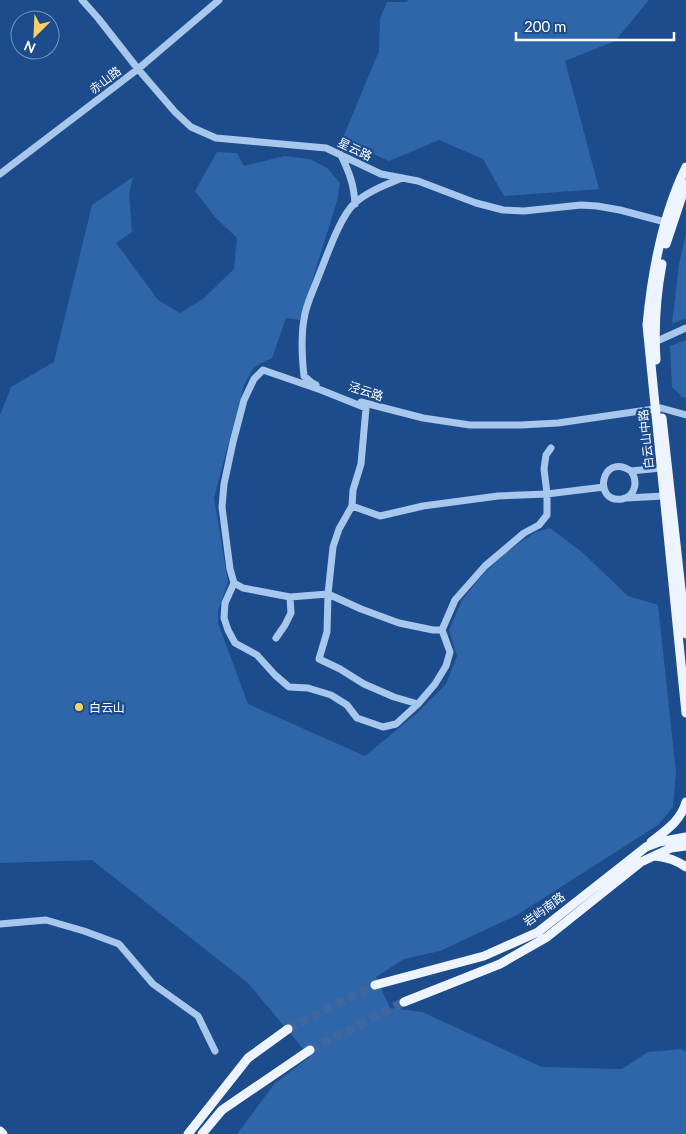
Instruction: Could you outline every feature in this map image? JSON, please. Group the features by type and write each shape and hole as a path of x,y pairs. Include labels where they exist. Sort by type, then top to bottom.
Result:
{"main road":[{"name":"白云山中路","path":"686,167 672,200 658,287 654,327 661,468 686,713"},
{"name":"白云山中路","path":"686,184 668,223 650,292 647,326 686,634"},
{"path":"646,846 673,824 682,813 686,802"},
{"name":"岩屿南路","path":"375,985 484,956 538,932 646,846 686,838"},
{"name":"岩屿南路","path":"404,1002 500,964 531,948 548,937 641,862 671,848 686,846"},
{"path":"655,856 666,857 686,867"},
{"path":"188,1134 248,1058 288,1029"},
{"path":"202,1134 222,1110 310,1050"},
{"path":"0,1131 4,1134"}],"street":[{"name":"星云路","path":"82,0 175,112 191,127 216,138 326,148 381,174 418,181 476,203 503,210 524,211 581,205 597,206 668,223"},
{"name":"赤山路","path":"0,174 138,69 219,0"},
{"path":"340,155 348,170 354,189 354,204"},
{"name":"泾云路","path":"402,178 376,190 354,204 346,214 309,300 304,319 302,356 304,376 312,383 367,406 470,426 558,423 658,408"},
{"path":"655,342 686,328"},
{"path":"418,704 394,697 364,684 340,668 319,659 327,632 328,594 334,547 339,529 352,506 353,490 361,464 367,406 263,370 254,379 244,400 224,484 222,507 230,569 234,583 225,603 224,618 228,630 235,643 257,655 275,675 289,686 308,688 331,695 347,705 357,718 383,727 396,724 418,704 435,684 446,666 450,652 442,630 455,600 485,566 524,533 539,525 547,516 544,469 546,455 551,448"},
{"path":"658,408 686,415"},
{"path":"661,468 631,471 626,468 616,467 607,472 603,482 606,492 615,498 664,496"},
{"path":"625,498 630,495 635,486 631,471"},
{"path":"352,506 380,516 423,506 498,496 546,494 604,488"},
{"path":"234,583 243,588 290,597 328,594 399,623 442,630"},
{"path":"276,638 291,614 290,597"},
{"path":"0,924 46,920 119,944 153,984 198,1016 215,1051"}],"shaded area":[{"path":"409,0 649,0 615,41 565,61 599,189 504,196 483,159 439,140 389,161 342,140 379,51 380,19 387,2 406,2"},
{"path":"217,152 237,153 244,166 285,156 310,159 327,168 340,183 337,201 300,320 286,318 272,358 254,367 244,385 214,498 228,582 218,611 218,623 248,704 365,756 416,714 446,684 457,656 449,630 462,600 486,571 510,549 536,532 550,528 583,553 628,596 658,605 676,772 673,807 658,825 517,915 440,951 404,959 376,977 390,1008 422,1012 542,1067 622,1069 648,1052 682,1049 686,1052 686,1134 237,1134 275,1083 310,1057 248,983 92,860 0,863 0,415 11,387 54,362 92,205 133,177 129,194 132,232 116,243 158,300 180,313 203,299 234,269 237,238 215,217 195,191"},
{"path":"686,233 686,318 672,324 679,264"},
{"path":"686,340 686,398 682,397 672,387 670,346"}],"tunnel":[{"path":"288,1029 375,985"},
{"path":"310,1050 404,1002"}],"place":[{"name":"白云山","path":"79,707"}]}
